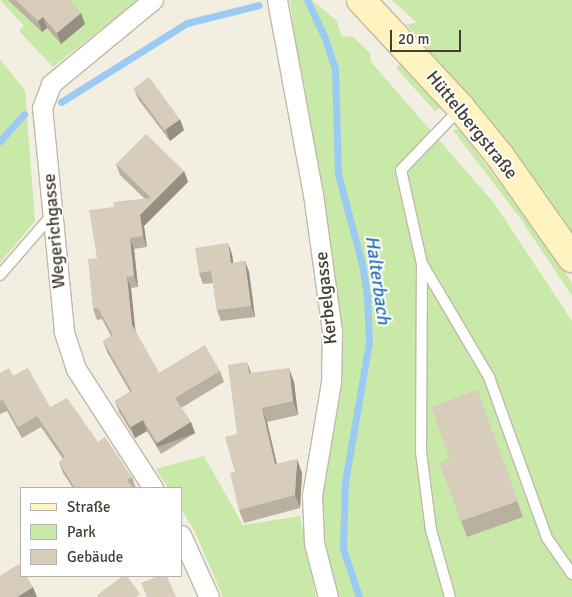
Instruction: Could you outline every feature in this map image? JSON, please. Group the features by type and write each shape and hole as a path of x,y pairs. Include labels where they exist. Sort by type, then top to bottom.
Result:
{"main road":[{"name":"Hüttelbergstraße","path":"363,1 461,108 500,156 572,258"}],"street":[{"name":"Wegerichgasse","path":"151,487 76,369 64,331 42,108 51,84 153,0"},
{"name":"Kerbelgasse","path":"277,0 310,177 332,331 331,382 312,495 314,543 328,597"},
{"path":"182,537 209,597"}],"lane":[{"path":"450,597 431,530 421,452 422,264 401,170 461,108"},
{"path":"0,275 52,215"},
{"path":"422,264 489,377 547,538 572,574"}],"green space":[{"path":"0,0 138,0 53,67 19,31 24,26"},
{"path":"290,0 312,0 337,21 341,36 353,37 370,53 371,62 494,203 572,321 572,597 337,597 322,540 321,490 337,401"},
{"path":"392,0 572,0 572,234 505,138 406,24 417,23"},
{"path":"0,59 25,91 35,221 0,263"},
{"path":"403,63 441,107 435,111 396,68"},
{"path":"459,129 552,253 572,283 572,296 520,218 453,130"},
{"path":"204,456 243,525 300,516 316,597 223,597 195,532 182,511 182,487 167,487 156,469"}],"building":[{"path":"16,0 70,0 81,13 57,33 43,17 38,21"},
{"path":"149,77 180,119 164,130 134,88"},
{"path":"146,134 184,171 140,215 143,236 130,238 134,276 127,277 132,325 159,373 205,345 220,371 175,398 191,422 157,443 143,420 131,427 115,401 132,391 103,341 113,335 98,308 93,309 88,259 97,258 89,210 114,207 113,202 151,198 116,164"},
{"path":"228,243 231,263 245,261 251,306 217,310 211,271 199,273 195,248"},
{"path":"247,362 249,373 289,368 293,401 262,408 275,464 297,459 295,495 239,510 230,473 235,472 225,437 237,434 228,365"},
{"path":"9,368 13,376 28,368 50,407 67,398 98,442 105,437 132,477 127,480 132,487 74,487 59,462 65,457 37,416 18,427 3,400 0,401 0,373"},
{"path":"477,390 518,501 461,521 440,463 450,459 431,407"},
{"path":"19,564 20,577 27,577 33,587 17,597 0,597 0,576"},
{"path":"122,577 128,577 140,594 136,597 98,597 97,595"},
{"path":"156,577 167,577 176,597 147,597 141,583"}],"waterway":[{"name":"Halterbach","path":"307,0 325,38 335,68 338,174 362,264 367,296 369,342 345,483 343,548 359,597"},
{"path":"61,102 187,23 259,5"},
{"path":"0,141 24,114"}]}
